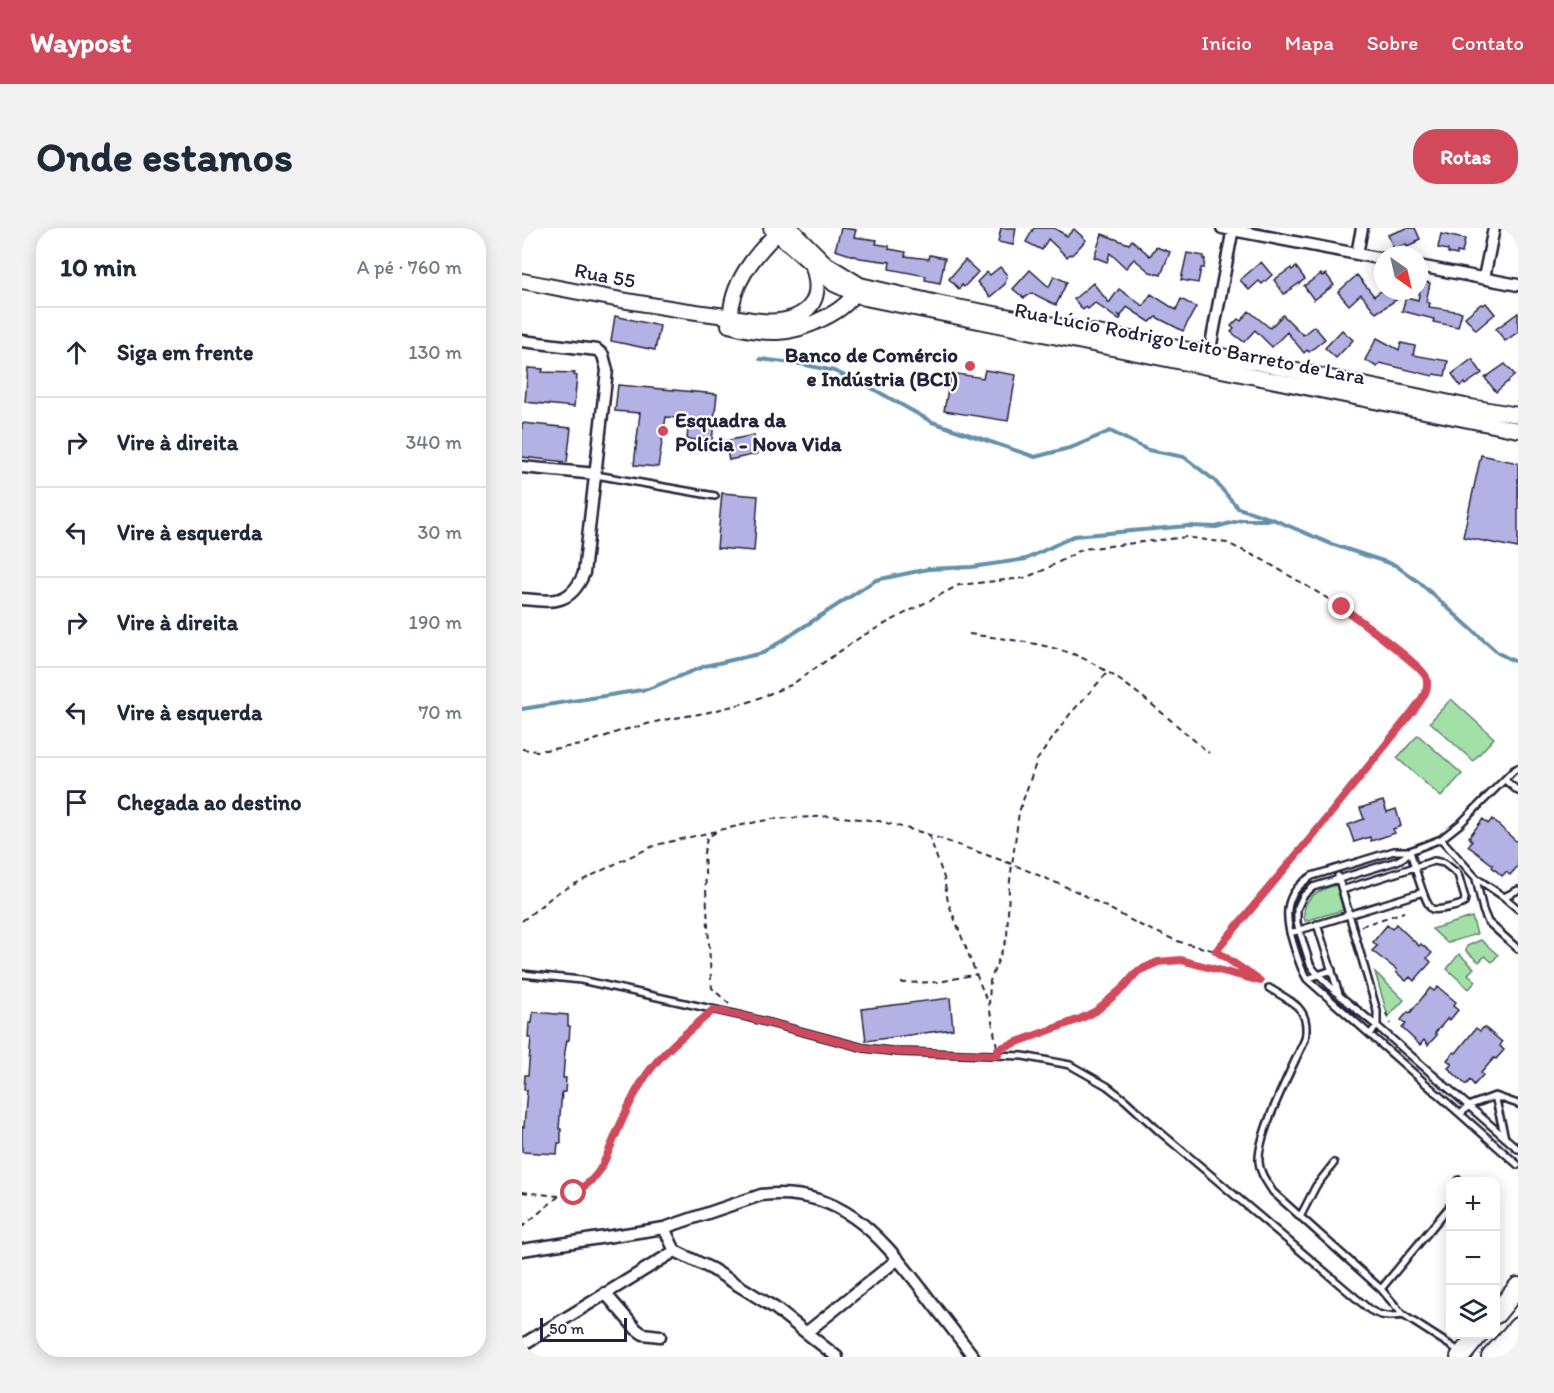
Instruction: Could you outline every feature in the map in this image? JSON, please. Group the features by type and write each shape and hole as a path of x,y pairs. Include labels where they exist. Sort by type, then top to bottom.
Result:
{"highway":[{"path":"1500,1309 1518,1287"},
{"path":"1491,1357 1518,1327"},
{"path":"1462,1355 1476,1339"}],"street":[{"path":"790,228 826,264 857,290"},
{"path":"1357,254 1362,228"},
{"path":"1484,279 1494,228"},
{"path":"1208,362 1229,229 1374,257"},
{"path":"731,321 731,301 740,281 753,259 777,230 813,267 834,284 857,290"},
{"path":"731,321 785,320 800,314 816,296 818,282 813,267"},
{"path":"1428,268 1518,285"},
{"name":"Rua 55","path":"522,281 731,321"},
{"path":"731,321 764,332 794,331 837,311 857,290"},
{"name":"Rua Lúcio Rodrigo Leito Barreto de Lara","path":"857,290 946,305 1518,430"},
{"path":"522,341 592,349 603,355 607,370 584,573 577,589 562,598 545,601 522,599"},
{"name":"Rua Lúcio Rodrigo Leito Barreto de Lara","path":"1208,362 1254,362 1518,415"},
{"path":"522,467 596,474"},
{"path":"522,1250 664,1228 762,1195 797,1194 835,1207 852,1215 867,1226 898,1259 974,1357"},
{"path":"664,1228 675,1251 712,1269 775,1308 837,1357"},
{"path":"522,1345 675,1251"},
{"path":"807,1332 898,1259"},
{"path":"605,1293 636,1329 643,1334 660,1336"}],"lane":[{"path":"596,474 716,496"},
{"path":"1518,768 1460,824 1441,839 1410,851 1394,851 1312,876 1302,882 1293,893 1287,912 1290,933 1300,968 1307,979 1518,1165"},
{"path":"1504,780 1518,791"},
{"path":"1441,839 1476,878 1518,909"},
{"path":"1342,890 1416,867 1434,861 1444,863 1458,874 1465,898 1464,903 1460,906 1434,910 1429,906 1416,867 1410,851"},
{"path":"1410,851 1397,861 1313,887 1302,896 1297,909 1299,930 1310,964 1340,996 1518,1149"},
{"path":"1336,869 1377,1011 1377,1026 1371,1034"},
{"path":"1476,878 1488,922 1518,949"},
{"path":"1504,897 1518,890"},
{"path":"1290,933 1424,892"},
{"path":"1317,924 1340,996"},
{"path":"1307,979 1332,970"},
{"path":"522,974 581,980 743,1016 864,1048 899,1052 1023,1056 1070,1065 1107,1086 1125,1100 1370,1310 1379,1316 1403,1315"},
{"path":"1269,988 1298,1005 1308,1026 1305,1039 1260,1147 1259,1163 1263,1177 1274,1192 1300,1217 1381,1289 1403,1315 1462,1355"},
{"path":"1461,1114 1468,1106 1495,1096 1518,1104"},
{"path":"1495,1096 1505,1138"},
{"path":"1300,1217 1316,1186 1334,1162"},
{"path":"1381,1289 1446,1212"}],"path":[{"path":"522,749 537,751 581,745 663,720 749,702 791,685 862,636 959,585 1024,578 1083,549 1105,545 1186,537 1227,543 1263,560 1342,607 1415,665 1426,677 1426,692 1314,834 1216,951"},
{"path":"969,634 1042,644 1074,655 1108,672 1209,753"},
{"path":"1108,672 1070,714 1037,760 1019,812 1012,864 1007,938 990,981 990,1006 998,1049 1096,1011 1124,987 1138,971 1158,962 1181,960 1260,981"},
{"path":"522,921 557,893 656,845 763,820 832,816 879,821 929,835 1012,864 1078,892 1142,926 1179,942 1216,951 1269,988"},
{"path":"719,830 707,838 704,853 712,988 743,1016"},
{"path":"929,835 944,878 948,902 990,1006"},
{"path":"1358,927 1404,912"},
{"path":"901,983 939,982 977,974"},
{"path":"522,1192 559,1196 574,1193 587,1185 604,1165 636,1093 650,1070 668,1050 713,1010"},
{"path":"1386,1014 1390,1024"},
{"path":"522,1227 559,1196"}],"green space":[{"path":"1451,699 1494,738 1473,761 1430,722"},
{"path":"1418,735 1462,774 1441,797 1397,758"},
{"path":"1337,885 1343,910 1305,921 1305,907 1312,896"},
{"path":"1472,917 1477,934 1447,943 1432,929"},
{"path":"1481,940 1498,955 1492,962 1485,956 1479,962 1466,951 1467,946"},
{"path":"1459,954 1474,968 1468,974 1476,981 1469,989 1447,969"},
{"path":"1375,972 1404,1000 1388,1017"}],"building":[{"path":"841,228 856,230 854,237 877,240 876,244 906,252 905,256 929,259 930,255 945,258 940,283 925,280 926,276 889,269 890,262 860,258 835,250"},
{"path":"1001,228 1016,228 1013,245 998,242"},
{"path":"1034,228 1054,228 1067,236 1074,229 1086,240 1072,255 1067,257 1048,239 1042,250 1026,242"},
{"path":"1407,228 1415,228 1420,239 1409,246 1406,244 1393,246 1388,235"},
{"path":"1102,234 1129,244 1132,240 1150,256 1156,247 1170,252 1161,275 1150,272 1134,259 1126,268 1110,253 1107,262 1094,257"},
{"path":"1441,234 1465,239 1462,253 1457,252 1457,255 1438,248"},
{"path":"1187,253 1204,256 1204,268 1201,268 1198,283 1181,280"},
{"path":"965,260 978,272 964,287 962,285 959,289 949,279"},
{"path":"1261,262 1272,275 1262,284 1259,281 1249,290 1240,280"},
{"path":"1000,267 1007,275 1005,284 990,297 977,282 987,272 990,275"},
{"path":"1296,267 1305,279 1284,294 1274,280"},
{"path":"1030,270 1049,287 1054,276 1067,282 1056,305 1032,293 1024,298 1013,289"},
{"path":"1321,274 1322,276 1326,274 1334,285 1314,300 1304,286"},
{"path":"1357,275 1374,296 1374,300 1396,300 1376,313 1361,294 1349,305 1338,292"},
{"path":"1093,283 1109,303 1119,289 1143,306 1151,294 1176,310 1181,299 1196,307 1183,331 1156,317 1150,322 1127,307 1121,316 1119,315 1121,318 1119,320 1095,303 1083,310 1074,299"},
{"path":"1405,300 1426,300 1426,302 1430,303 1429,307 1462,312 1458,327 1433,322 1434,319 1402,311"},
{"path":"1486,303 1495,314 1476,330 1465,317 1481,304"},
{"path":"1249,311 1270,328 1283,315 1303,335 1314,326 1325,339 1309,352 1307,350 1304,353 1287,332 1272,347 1255,330 1244,342 1231,332 1234,329 1231,326 1238,319 1241,321"},
{"path":"1518,313 1518,332 1505,341 1496,329"},
{"path":"615,316 660,326 655,350 611,341"},
{"path":"1342,330 1353,340 1336,358 1325,348"},
{"path":"1377,338 1399,350 1401,343 1415,346 1413,355 1448,361 1445,376 1434,374 1433,376 1380,363 1377,367 1365,360"},
{"path":"1472,359 1482,373 1460,386 1452,374"},
{"path":"1505,364 1515,375 1496,392 1485,378"},
{"path":"528,368 543,369 542,372 575,373 574,375 577,376 574,407 525,402"},
{"path":"985,370 1016,375 1008,421 944,411 951,373 983,378"},
{"path":"618,385 717,394 712,441 687,439 689,419 666,417 658,467 634,465 640,413 615,411"},
{"path":"522,423 571,428 567,462 522,457"},
{"path":"754,435 757,454 729,460 725,441"},
{"path":"1481,455 1518,463 1518,548 1463,537"},
{"path":"722,493 758,496 754,551 717,548"},
{"path":"1383,801 1387,812 1396,809 1401,826 1393,829 1395,833 1371,841 1370,837 1354,842 1348,825 1364,819 1360,808"},
{"path":"1483,819 1488,824 1492,819 1518,843 1518,866 1510,875 1506,872 1502,876 1492,867 1493,865 1468,846 1472,841 1469,837"},
{"path":"1396,924 1419,946 1421,944 1432,953 1427,958 1431,962 1414,981 1410,977 1406,981 1396,972 1397,970 1372,951 1377,946 1373,942 1387,925 1392,929"},
{"path":"1438,987 1456,1002 1453,1006 1458,1010 1435,1033 1437,1035 1428,1045 1424,1040 1420,1045 1402,1028 1406,1024 1401,1020 1408,1012 1410,1013 1430,988 1434,991"},
{"path":"950,998 953,1029 866,1041 862,1009"},
{"path":"533,1012 568,1015 568,1026 570,1026 565,1051 563,1078 566,1078 565,1092 562,1092 559,1129 561,1129 561,1143 558,1143 557,1154 522,1152 522,1127 524,1127 527,1090 524,1090 525,1075 528,1075 531,1038 528,1038 529,1023 532,1023"},
{"path":"1484,1027 1502,1042 1500,1046 1504,1050 1481,1073 1483,1075 1474,1085 1470,1080 1466,1085 1448,1068 1452,1064 1447,1060 1454,1052 1456,1053 1476,1028 1480,1031"}],"waterway":[{"path":"760,359 834,371 868,386 932,422 1035,457 1073,447 1110,431 1148,450 1184,457 1214,480 1238,508 1275,520 1331,544 1395,565 1420,583 1498,653 1518,663"},
{"path":"522,709 648,689 705,666 763,653 876,580 928,569 972,567 1026,559 1074,536 1188,526 1216,527 1242,520 1271,520"}],"place":[{"name":"Banco de Comércio e Indústria (BCI)","path":"970,366"},
{"name":"Esquadra da Polícia - Nova Vida","path":"663,431"}],"route":[{"path":"574,1193 587,1185 604,1165 636,1093 650,1070 668,1050 713,1010 864,1048 899,1052 998,1055 998,1049 1096,1011 1124,987 1138,971 1158,962 1181,960 1260,981 1216,951 1314,834 1426,692 1426,677 1415,665 1342,607"}]}
